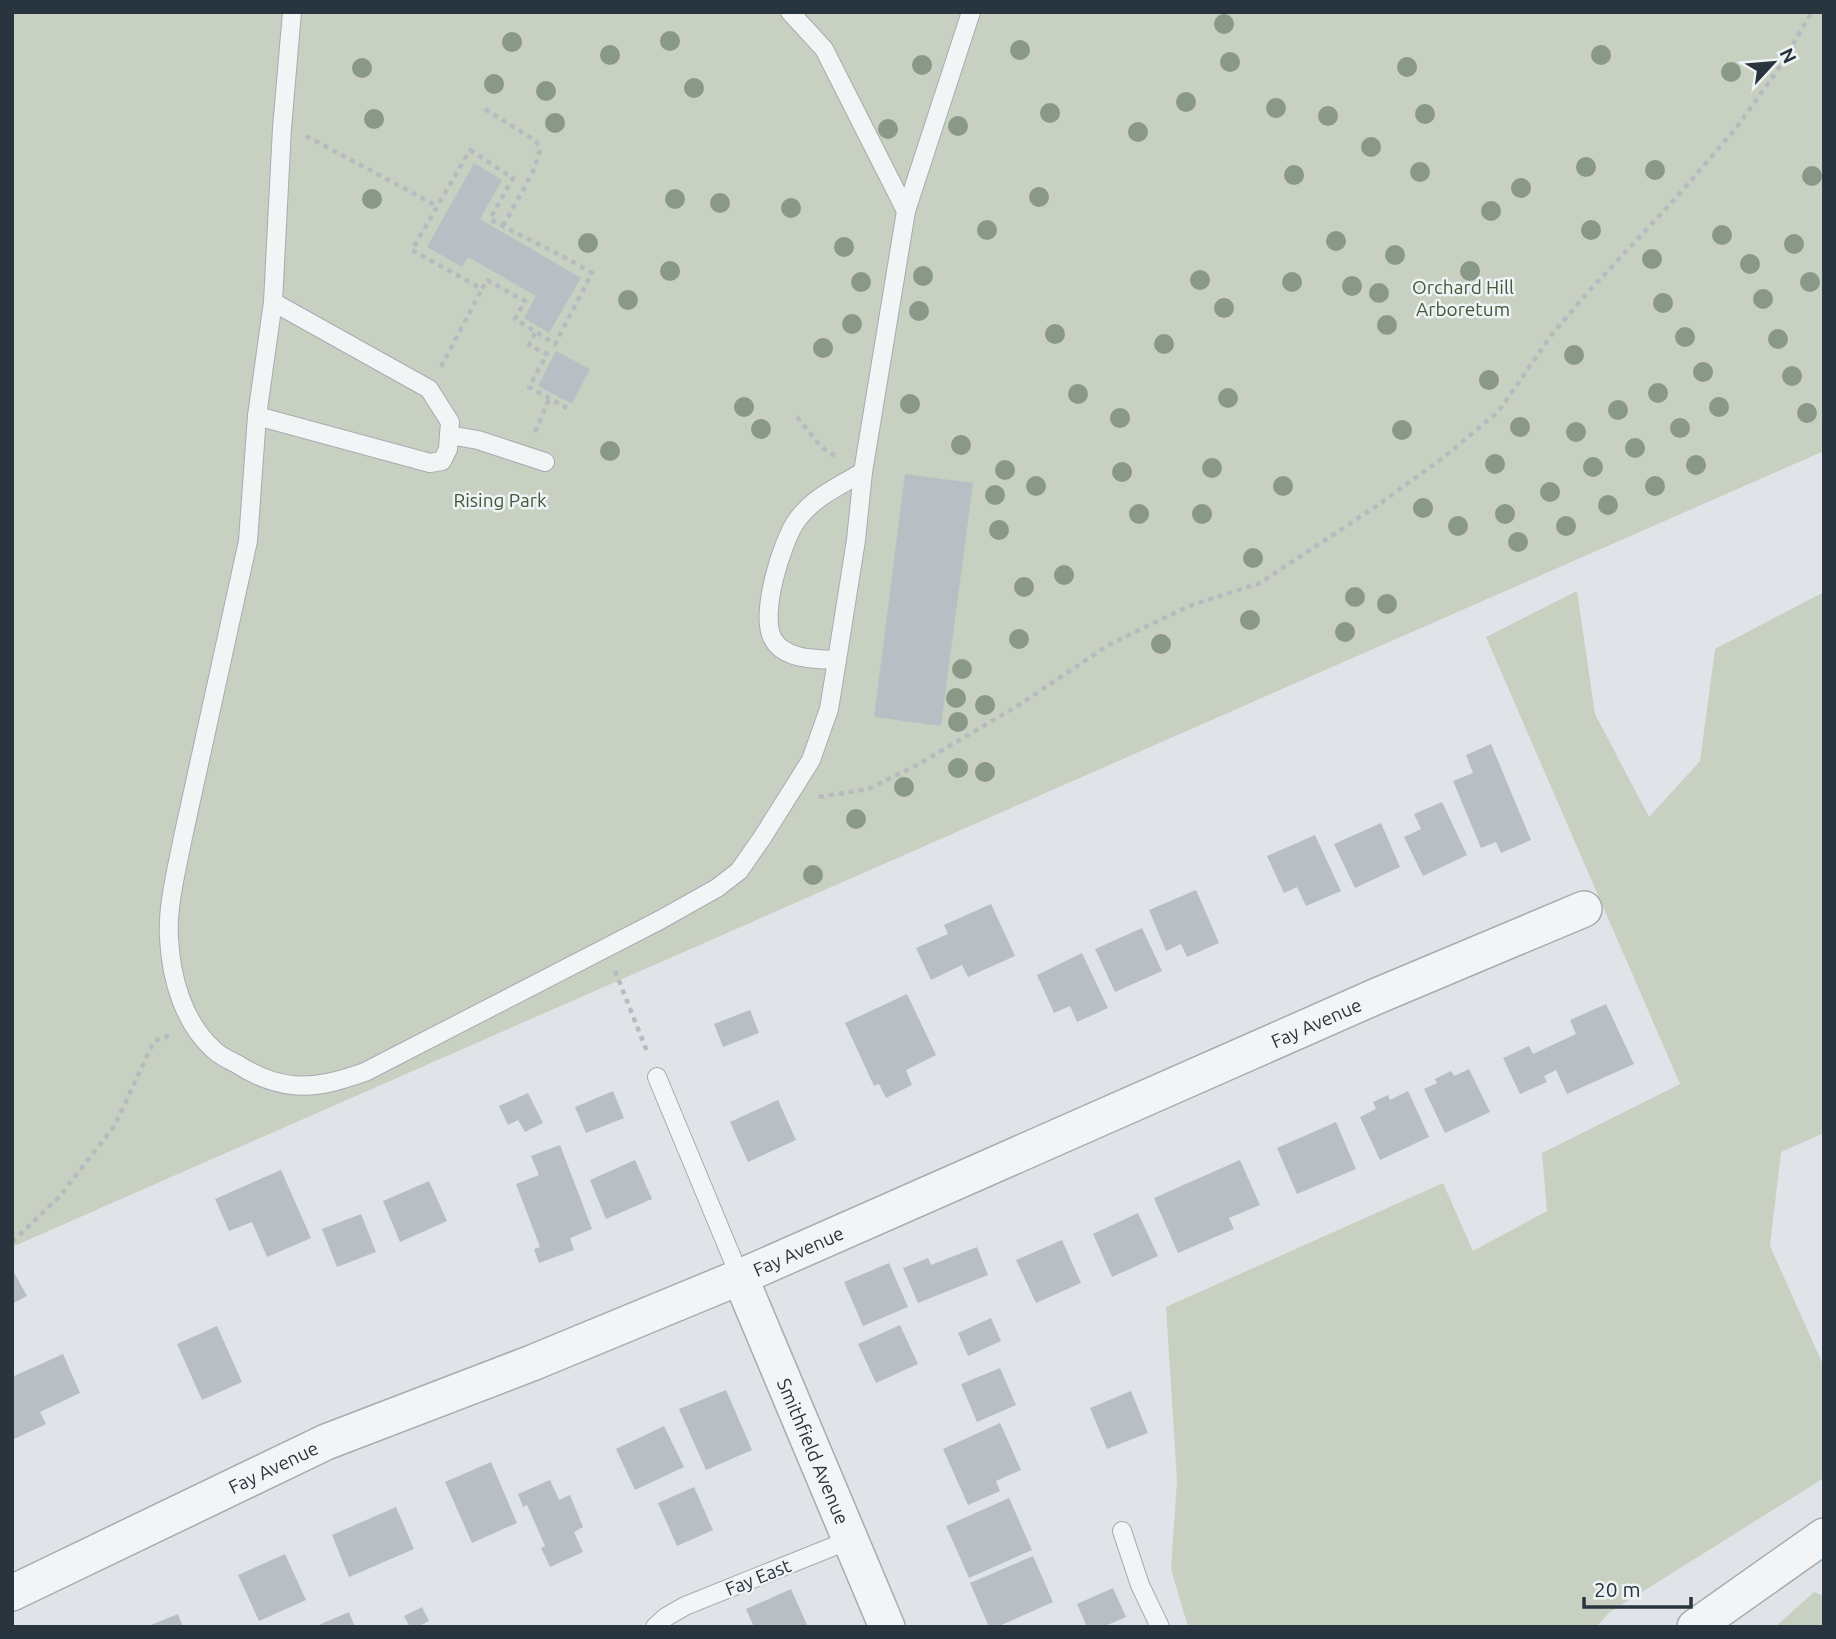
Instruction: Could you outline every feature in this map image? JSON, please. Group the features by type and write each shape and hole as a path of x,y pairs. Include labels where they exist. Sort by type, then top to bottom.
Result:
{"street":[{"name":"Fay Avenue","path":"12,1593 326,1442 532,1363 740,1276 1377,996 1584,909"},
{"name":"Smithfield Avenue","path":"740,1276 887,1627"},
{"path":"1695,1627 1824,1536"}],"lane":[{"path":"292,12 282,128 273,302 257,416 248,541 183,837 169,935 178,992 194,1027 215,1051 262,1078 292,1085 338,1081 365,1072 606,947 717,888 739,871 762,838 811,760 829,709 856,540 863,472 906,211 971,12"},
{"path":"790,12 824,49 906,211"},
{"path":"257,416 430,463 442,461 448,449 450,422 429,389 273,302"},
{"path":"449,435 478,439 545,461"},
{"path":"837,660 791,654 773,640 768,621 772,586 785,540 798,519 821,496 863,472"},
{"path":"657,1077 740,1276"},
{"path":"1122,1531 1140,1585 1160,1627"},
{"name":"Fay East","path":"660,1622 685,1606 852,1539"}],"path":[{"path":"783,802 868,789 917,765 1019,705 1110,644 1189,606 1260,583 1378,505 1444,457 1498,412 1553,333 1736,128 1777,71 1812,12"},
{"path":"485,109 536,141 540,149 535,169 503,226"},
{"path":"282,128 312,138 437,206"},
{"path":"429,389 482,289 486,280 525,301 515,319 555,344 592,273 554,250 543,248 490,219 513,178 470,150 412,250 482,289"},
{"path":"535,333 529,345 547,354 529,387 568,408"},
{"path":"524,455 549,399"},
{"path":"797,417 821,447"},
{"path":"606,947 657,1077"},
{"path":"12,1242 59,1197 115,1125 153,1041 194,1027"}],"green space":[{"name":"Rising Park","path":"12,12 1824,12 1824,451 12,1247"},
{"path":"1577,591 1595,714 1649,817 1700,761 1715,649 1824,592 1824,1133 1781,1152 1770,1246 1824,1367 1824,1478 1610,1612 1596,1627 1188,1627 1171,1569 1177,1481 1166,1307 1443,1183 1473,1251 1547,1211 1542,1153 1680,1084 1486,637"},
{"path":"1814,1592 1824,1596 1824,1627 1775,1627"}],"building":[{"path":"474,163 502,180 480,219 581,278 549,333 524,318 536,296 468,257 462,267 427,247"},
{"path":"556,351 590,369 572,404 538,386"},
{"path":"905,474 973,483 941,726 874,717"},
{"path":"1491,744 1531,840 1501,853 1496,842 1481,848 1453,781 1473,773 1466,755"},
{"path":"1442,802 1467,855 1423,876 1404,837 1421,829 1414,814"},
{"path":"1381,823 1400,867 1355,888 1334,844"},
{"path":"1315,835 1341,891 1306,906 1297,887 1284,893 1267,856"},
{"path":"1196,890 1219,943 1187,957 1181,944 1166,951 1149,910"},
{"path":"991,904 1015,956 968,977 962,965 931,980 916,948 948,934 944,925"},
{"path":"1142,928 1162,971 1115,992 1095,949"},
{"path":"1082,953 1108,1008 1077,1022 1070,1006 1054,1013 1037,975"},
{"path":"907,994 936,1055 906,1070 912,1085 886,1098 879,1084 874,1086 845,1023"},
{"path":"1606,1004 1634,1064 1567,1094 1556,1070 1544,1076 1547,1082 1520,1094 1503,1058 1529,1046 1533,1054 1576,1034 1570,1020"},
{"path":"750,1010 759,1033 723,1047 714,1024"},
{"path":"1469,1069 1490,1112 1445,1133 1424,1089 1437,1083 1435,1079 1451,1071 1454,1076"},
{"path":"613,1091 624,1118 586,1133 575,1107"},
{"path":"1408,1091 1429,1137 1380,1160 1360,1117 1376,1109 1373,1102 1388,1095 1390,1100"},
{"path":"528,1093 543,1123 525,1132 518,1120 508,1125 499,1106"},
{"path":"778,1100 796,1140 748,1162 730,1122"},
{"path":"1336,1122 1356,1169 1297,1194 1277,1148"},
{"path":"560,1145 592,1229 570,1238 574,1250 539,1263 534,1249 540,1247 516,1184 539,1175 531,1156"},
{"path":"635,1160 652,1199 606,1219 590,1180"},
{"path":"1240,1160 1260,1205 1229,1218 1234,1229 1178,1253 1154,1198"},
{"path":"281,1170 311,1238 267,1257 252,1222 229,1231 215,1199"},
{"path":"429,1181 447,1221 400,1242 383,1201"},
{"path":"1138,1213 1158,1256 1112,1277 1093,1234"},
{"path":"361,1214 376,1252 337,1267 322,1229"},
{"path":"1062,1240 1081,1283 1036,1303 1016,1260"},
{"path":"977,1247 988,1275 918,1303 903,1268 928,1258 931,1265"},
{"path":"889,1263 908,1307 863,1326 844,1282"},
{"path":"12,1269 27,1296 12,1304"},
{"path":"991,1318 1001,1341 968,1356 958,1333"},
{"path":"900,1325 918,1364 876,1383 858,1344"},
{"path":"217,1326 242,1382 202,1400 177,1344"},
{"path":"63,1354 80,1393 40,1412 46,1424 12,1440 12,1377"},
{"path":"1000,1368 1016,1405 977,1422 961,1384"},
{"path":"726,1390 752,1450 706,1470 679,1409"},
{"path":"1131,1391 1148,1433 1107,1449 1090,1408"},
{"path":"1000,1423 1021,1470 996,1481 1000,1491 968,1505 943,1449"},
{"path":"664,1426 684,1467 635,1490 616,1449"},
{"path":"491,1462 517,1523 472,1543 445,1482"},
{"path":"550,1480 559,1500 570,1495 583,1527 574,1532 583,1552 550,1567 541,1548 545,1546 527,1505 523,1507 518,1494"},
{"path":"694,1487 713,1530 677,1546 658,1503"},
{"path":"1009,1498 1032,1550 969,1578 946,1526"},
{"path":"396,1507 414,1549 349,1577 332,1535"},
{"path":"285,1554 306,1600 259,1621 238,1575"},
{"path":"1033,1556 1053,1602 997,1627 989,1627 970,1583"},
{"path":"1113,1588 1126,1617 1103,1627 1087,1627 1077,1604"},
{"path":"791,1589 808,1627 754,1627 746,1609"},
{"path":"422,1607 429,1621 417,1627 410,1627 404,1616"},
{"path":"349,1612 355,1627 314,1627"},
{"path":"178,1614 183,1627 146,1627"}],"park label":[{"name":"Orchard Hill Arboretum","path":"1463,298"}]}
